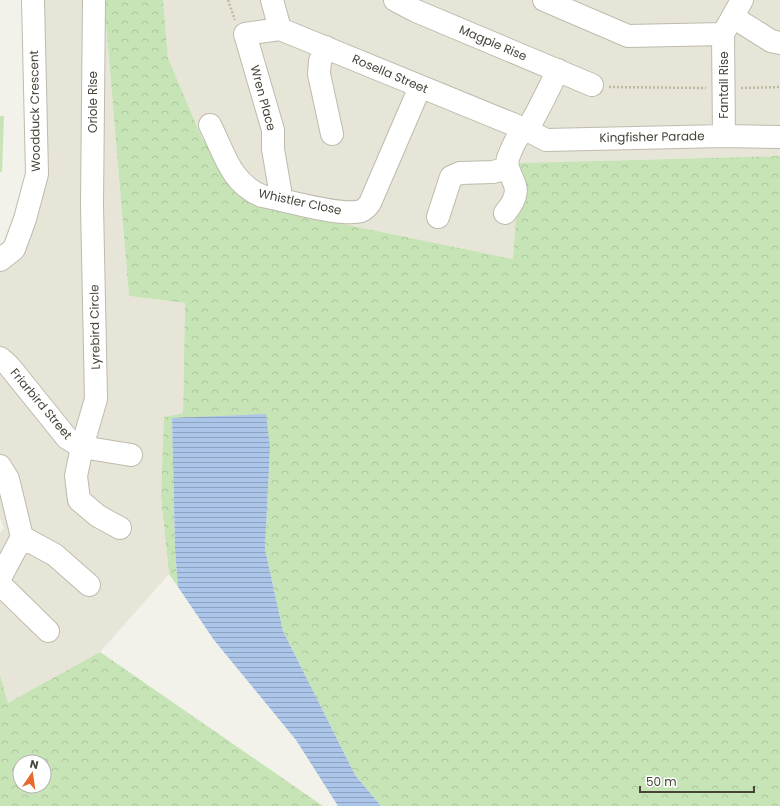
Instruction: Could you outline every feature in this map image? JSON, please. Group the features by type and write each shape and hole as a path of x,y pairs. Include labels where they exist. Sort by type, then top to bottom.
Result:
{"street":[{"name":"Woodduck Crescent","path":"0,260 14,249 25,219 37,174 33,0"},
{"name":"Oriole Rise","path":"92,204 94,0"},
{"path":"272,0 280,29"},
{"name":"Magpie Rise","path":"395,0 416,11 592,85"},
{"path":"544,0 628,36 732,17 772,41 780,43"},
{"name":"Fantail Rise","path":"724,136 724,88 732,17"},
{"name":"Rosella Street","path":"280,29 527,130"},
{"name":"Wren Place","path":"279,199 280,190 273,149 273,130 245,34 280,29"},
{"path":"326,47 320,61 319,74 332,134"},
{"path":"505,213 515,198 516,193 515,182 508,168 508,160 517,137 527,130 558,70"},
{"name":"Whistler Close","path":"210,124 227,164 238,179 253,193 314,207 355,212 368,207 420,87"},
{"name":"Kingfisher Parade","path":"527,130 546,140 724,136 780,137"},
{"path":"438,216 451,177 460,173 493,172 508,168"},
{"name":"Lyrebird Circle","path":"92,204 96,399 82,447 76,476 79,500 98,516 120,528"},
{"name":"Friarbird Street","path":"0,358 9,366 67,438 82,447 131,454"},
{"path":"0,466 8,478 22,537 0,578"},
{"path":"22,537 55,555 89,584"},
{"path":"0,584 48,631"}],"path":[{"path":"592,85 598,87 780,87"}],"shaded area":[{"path":"33,0 104,0 129,296 185,303 183,413 165,417 161,497 169,574 100,652 8,704 0,675 0,533 4,528 0,518 0,260 25,219"},
{"path":"163,0 780,0 780,156 521,163 513,259 256,206 202,138 168,58"}],"green space":[{"path":"104,0 163,0 168,58 202,138 256,206 513,259 520,163 780,156 780,806 381,806 355,775 283,631 265,549 270,448 172,419 175,549 178,587 169,574 161,497 164,417 183,413 185,303 129,296"},
{"path":"0,116 4,116 2,172 0,172"},
{"path":"100,652 323,806 0,806 0,675 8,703"}],"water":[{"path":"266,414 270,448 265,549 283,631 355,775 381,806 338,806 296,740 214,640 178,587 175,549 172,418"}]}
